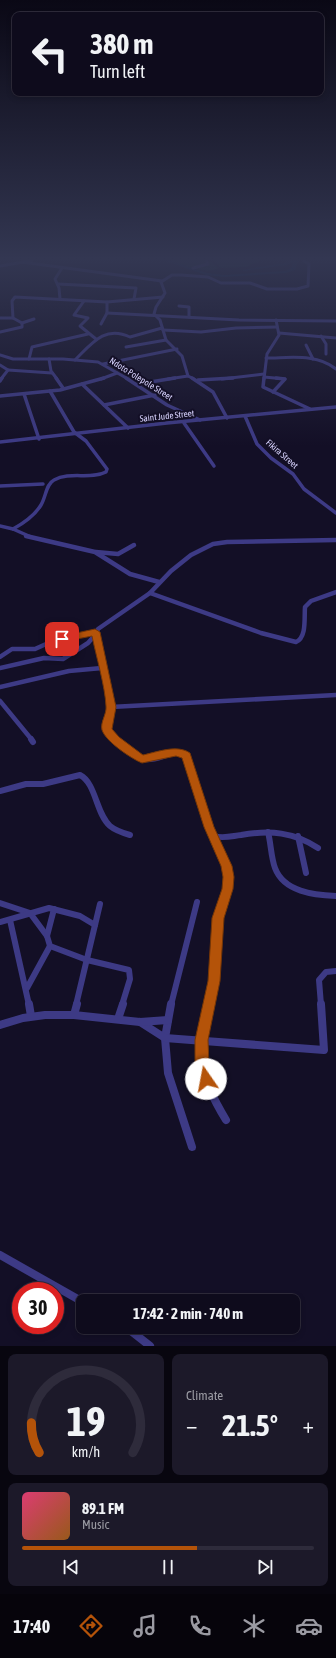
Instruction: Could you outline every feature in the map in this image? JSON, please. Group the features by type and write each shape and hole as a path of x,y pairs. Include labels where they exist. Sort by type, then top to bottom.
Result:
{"street":[{"path":"16,320 22,323 32,320"},
{"path":"86,320 80,326 96,339"},
{"path":"101,324 103,320"},
{"path":"158,320 166,340 182,356 188,376"},
{"path":"271,320 336,321"},
{"path":"276,320 279,333"},
{"path":"0,332 21,328 22,323"},
{"path":"75,360 96,339 116,332 130,337 162,329 201,332 236,328 277,327"},
{"path":"279,333 336,338"},
{"path":"279,333 270,347 266,358 263,387 311,410"},
{"path":"28,359 32,347 88,334"},
{"path":"321,336 326,344 326,354"},
{"path":"126,347 166,340"},
{"path":"306,345 313,359"},
{"path":"103,364 117,363 138,357 177,350"},
{"name":"Ndoto Polepole Street","path":"1,356 8,358 75,360 103,364 138,384 167,404 201,420"},
{"path":"266,358 313,359 330,363 336,370"},
{"path":"50,359 52,373 63,388"},
{"path":"0,365 8,370 52,373"},
{"path":"0,380 8,370"},
{"path":"0,396 50,391 99,380 117,373"},
{"path":"138,384 188,376 195,379 213,392 227,418"},
{"path":"195,379 226,379 264,376 285,379 273,392"},
{"path":"82,384 128,428"},
{"path":"13,529 32,516 44,499 48,487 53,481 67,477 98,476 106,472 107,469 102,460 86,441 76,435 50,391"},
{"path":"24,394 39,438"},
{"path":"104,405 155,395"},
{"name":"Saint Jude Street","path":"0,442 336,407"},
{"name":"Fikira Street","path":"245,416 257,444 271,458 293,474 304,489 336,513"},
{"path":"184,423 214,466"},
{"path":"0,486 43,484"},
{"path":"0,526 13,529 24,535 95,552 118,554 134,545"},
{"path":"0,668 44,658 63,659 88,643 95,633 150,593 159,582 190,555 213,544 336,540"},
{"path":"95,552 130,574 159,582"},
{"path":"150,593 261,633 296,642 300,640 303,634 305,607 311,601 336,592"},
{"path":"0,656 12,649 35,649 54,640 95,633"},
{"path":"95,633 111,707 107,730 135,756 148,759 176,752 186,755 207,820 227,866 229,877 218,918 214,981 201,1040 202,1066 206,1079 212,1097 226,1120"},
{"path":"0,687 69,671 102,668"},
{"path":"111,707 136,707 236,698 336,695"},
{"path":"0,701 33,742"},
{"path":"0,791 26,784 42,784 80,775 84,777 88,783 106,822 119,832 130,835"},
{"path":"214,836 224,838 268,832 298,836 318,848"},
{"path":"268,832 274,864 281,878 288,884 302,890 316,894 336,896"},
{"path":"298,836 306,873"},
{"path":"192,1147 168,1073 165,1038 196,902"},
{"path":"0,903 25,910 30,913 47,936 50,946 27,988"},
{"path":"74,1015 100,904"},
{"path":"0,922 45,908 80,916 95,924"},
{"path":"47,936 54,909"},
{"path":"10,920 27,988 31,1016"},
{"path":"50,946 87,960 128,970 130,979 118,1019"},
{"path":"140,1022 165,1038 247,1043 306,1050 324,1050 319,980 322,974 336,971"},
{"path":"0,1024 31,1016 74,1015 140,1022 168,1020"},
{"path":"0,1255 76,1298"},
{"path":"135,1334 150,1346"}],"route":[{"path":"62,639 95,632 111,707 107,730 116,740 135,756 142,759 163,756 176,752 186,755 209,827 227,866 229,877 218,918 217,955 214,981 201,1040 202,1066 206,1079"}]}
